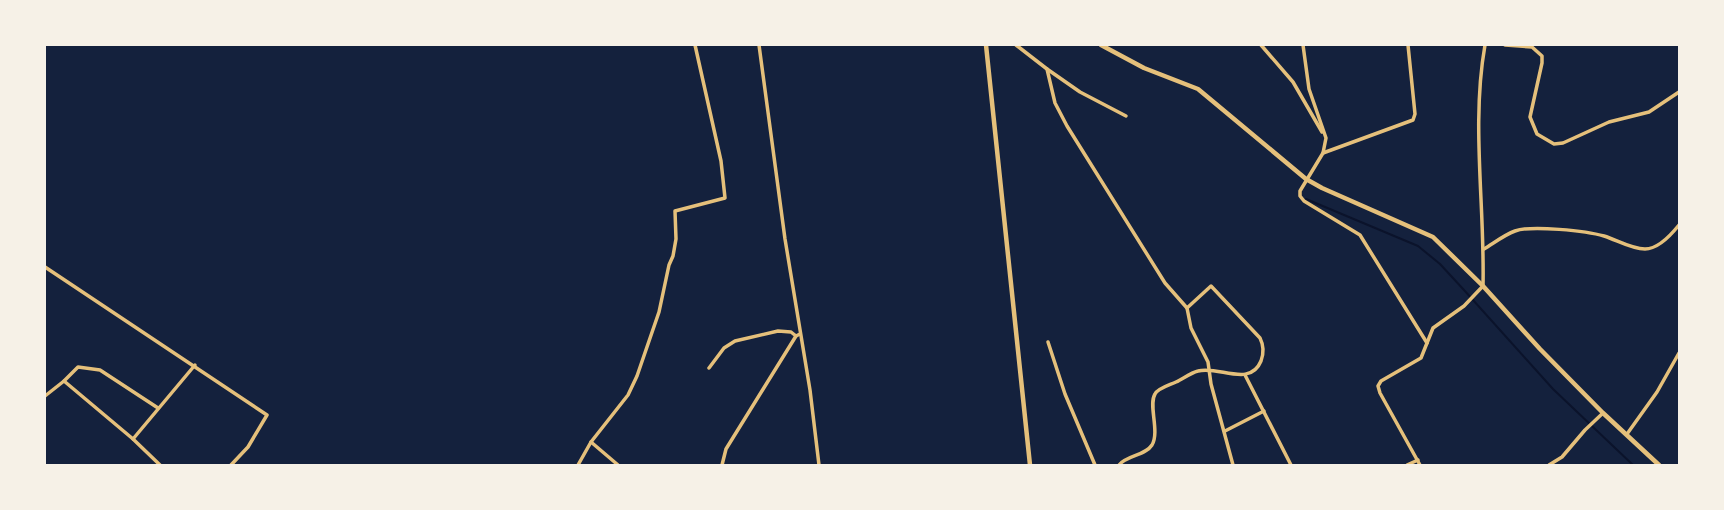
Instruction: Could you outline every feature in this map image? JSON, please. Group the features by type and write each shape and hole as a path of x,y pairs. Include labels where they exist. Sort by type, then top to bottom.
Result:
{"street":[{"path":"578,465 591,442 628,395 637,376 659,312 669,265 673,256 676,239 675,211 725,198 721,161 695,45"},
{"path":"759,45 785,238 810,390 819,465"},
{"path":"986,45 1030,465"},
{"path":"1016,45 1080,92 1126,116"},
{"path":"1101,45 1144,68 1198,89 1306,179 1322,188 1428,234 1443,246 1483,286 1540,349 1659,465"},
{"path":"1261,45 1293,82 1326,138"},
{"path":"1303,45 1309,89 1326,138 1323,153 1306,179 1300,191 1300,196 1304,201 1360,235 1427,343"},
{"path":"1323,153 1413,120 1415,114 1408,45"},
{"path":"1420,465 1380,393 1378,386 1381,381 1421,358 1433,328 1464,306 1483,286 1484,249 1479,98 1485,45"},
{"path":"1505,45 1532,47 1542,56 1542,63 1530,117 1537,134 1554,144 1564,143 1609,122 1649,112 1679,92"},
{"path":"1047,69 1055,102 1067,126 1164,283 1187,308 1190,328 1206,356 1208,370 1233,465"},
{"path":"1484,249 1517,230 1530,229 1569,231 1603,236 1634,248 1646,249 1656,247 1679,225"},
{"path":"45,267 195,365 267,415 248,447 231,465"},
{"path":"1119,465 1124,460 1149,449 1153,443 1155,437 1155,394 1161,388 1198,371 1208,370 1245,375 1254,372 1261,360 1264,346 1260,338 1211,286 1187,308"},
{"path":"709,368 724,348 735,341 778,331 791,332 796,336"},
{"path":"722,465 726,449 796,336 800,334"},
{"path":"1048,342 1065,394 1095,465"},
{"path":"1627,434 1657,392 1679,353"},
{"path":"133,439 195,365"},
{"path":"45,396 64,381 78,367 100,370 158,408"},
{"path":"1245,375 1291,465"},
{"path":"64,381 133,439 160,465"},
{"path":"1225,431 1264,411"},
{"path":"1549,465 1562,457 1585,430 1604,413"},
{"path":"591,442 618,465"},
{"path":"1407,465 1418,460"}],"waterway":[{"path":"1306,199 1418,246 1440,264 1553,389 1633,465"}]}
